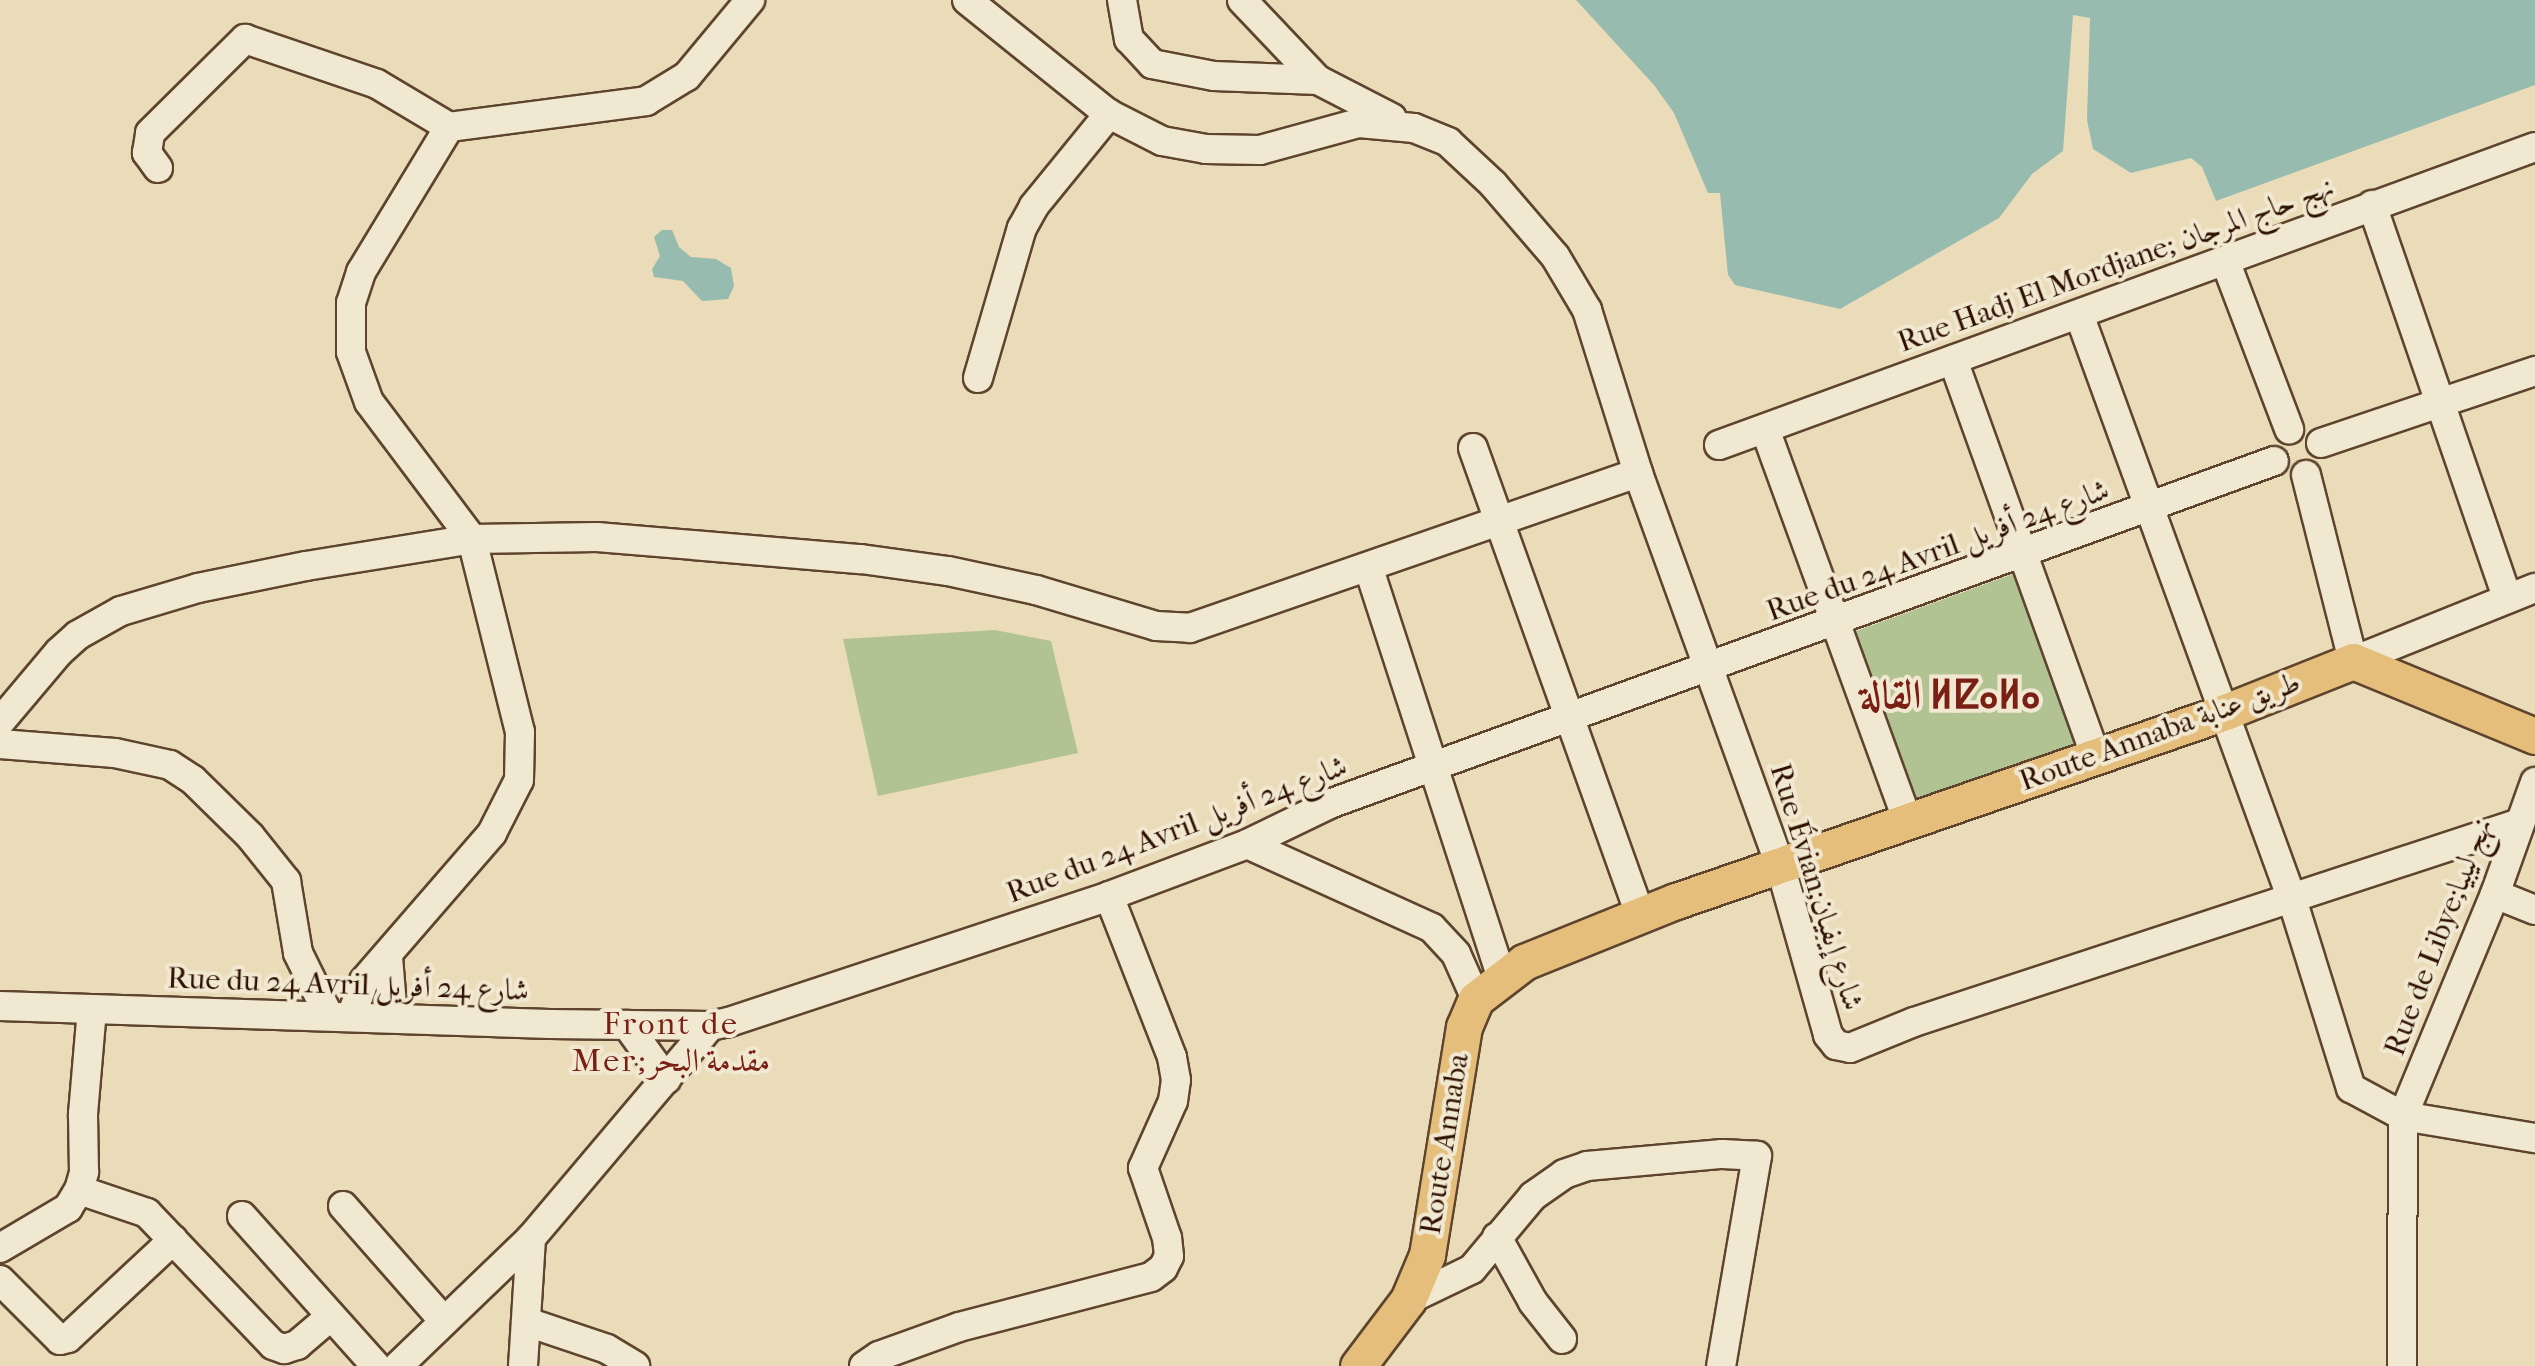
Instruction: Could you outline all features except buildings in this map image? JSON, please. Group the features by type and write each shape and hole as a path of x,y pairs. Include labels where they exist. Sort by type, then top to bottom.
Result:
{"main road":[{"name":"Route Annaba طريق عنابة","path":"1780,865 2096,758 2353,661"},
{"path":"2353,661 2535,736"},
{"path":"1489,987 1640,916 1780,865"},
{"name":"Route Annaba","path":"1358,1366 1408,1300 1431,1240 1455,1063 1489,987"}],"street":[{"path":"158,168 147,153 150,133 245,39 377,84 449,127 646,101 686,76 750,0"},
{"name":"Rue Évian;شارع إيفيان","path":"967,0 1108,114 1162,140 1218,149 1260,150 1360,123 1414,128"},
{"name":"Rue Évian;شارع إيفيان","path":"1122,0 1129,39 1152,64 1252,79 1318,80"},
{"name":"Rue Évian;شارع إيفيان","path":"1242,0 1318,80 1346,98 1448,142 1471,161 1576,287 1638,473 1780,865 1828,1035 1836,1045 1850,1048 1914,1022 2517,824"},
{"path":"978,378 1022,228 1034,206 1108,114"},
{"path":"0,744 126,755 170,765 194,780 250,836 286,881 298,953 340,1016 364,981 388,958 492,833 519,780 520,732 472,539 369,402 356,374 350,328 350,303 361,272 449,127"},
{"name":"Rue Hadj El Mordjane; نهج حاج المرجان","path":"1719,445 2226,263 2372,205 2532,156"},
{"path":"2372,205 2507,598"},
{"path":"2226,263 2289,428"},
{"path":"2080,316 2292,898 2351,1088 2360,1097 2403,1116 2535,1138"},
{"path":"1953,360 2096,758"},
{"path":"2321,444 2535,371"},
{"path":"1765,428 1908,820"},
{"path":"2289,428 2312,431 2321,444 2322,459 2306,476 2284,473 2274,460 2277,438 2289,428"},
{"path":"1473,448 1640,916"},
{"name":"Rue du 24 Avril شارع 24 أفريل","path":"0,1006 710,1026 1109,896 1247,844 1332,803 2150,509 2274,460"},
{"path":"0,722 40,672 78,635 132,607 306,566 472,539 597,538 861,559 1036,590 1176,628 1245,613 1638,473"},
{"path":"2306,476 2353,661 2535,588"},
{"path":"1370,569 1432,769 1489,987"},
{"name":"Rue de Libye;نهج ليبيا","path":"2403,1116 2495,894 2535,782"},
{"path":"1247,844 1432,928 1489,987"},
{"path":"2495,894 2535,910"},
{"path":"864,1366 878,1356 959,1326 1151,1276 1169,1256 1143,1168 1173,1101 1176,1080 1172,1057 1109,896"},
{"path":"388,958 393,1018"},
{"path":"0,1248 68,1208 79,1190 84,1172 83,1114 92,1009"},
{"path":"627,1025 666,1079"},
{"path":"398,1366 531,1238 710,1026"},
{"path":"2402,1366 2403,1116"},
{"path":"1408,1300 1472,1269 1532,1196 1564,1174 1587,1166 1722,1154 1757,1156 1720,1366"},
{"path":"79,1190 111,1203 139,1208 273,1346 284,1349 296,1344 330,1317"},
{"path":"342,1206 444,1321"},
{"path":"242,1216 288,1261 330,1317 376,1366"},
{"path":"523,1366 531,1238"},
{"path":"1497,1238 1534,1302 1562,1339"},
{"path":"0,1280 60,1340 68,1338 173,1240"},
{"path":"527,1322 607,1349 635,1366"}],"green space":[{"path":"2016,573 2079,746 1908,808 1845,635"},
{"path":"995,630 1051,641 1078,753 878,796 843,639"}],"water":[{"path":"1576,0 2535,0 2535,85 2216,201 2202,167 2191,158 2131,173 2093,149 2087,120 2090,18 2073,15 2063,151 2032,174 1999,218 1840,309 1735,285 1728,275 1720,193 1708,193 1674,113 1654,85"},
{"path":"662,230 672,230 679,247 691,257 716,259 731,268 734,286 728,299 702,301 683,281 654,277 652,269 660,256 654,237"}],"district":[{"name":"القالة ⵍⵇⴰⵍⴰ","path":"1950,695"},
{"name":"Front de Mer;مقدمة البحر","path":"671,1044"}]}
